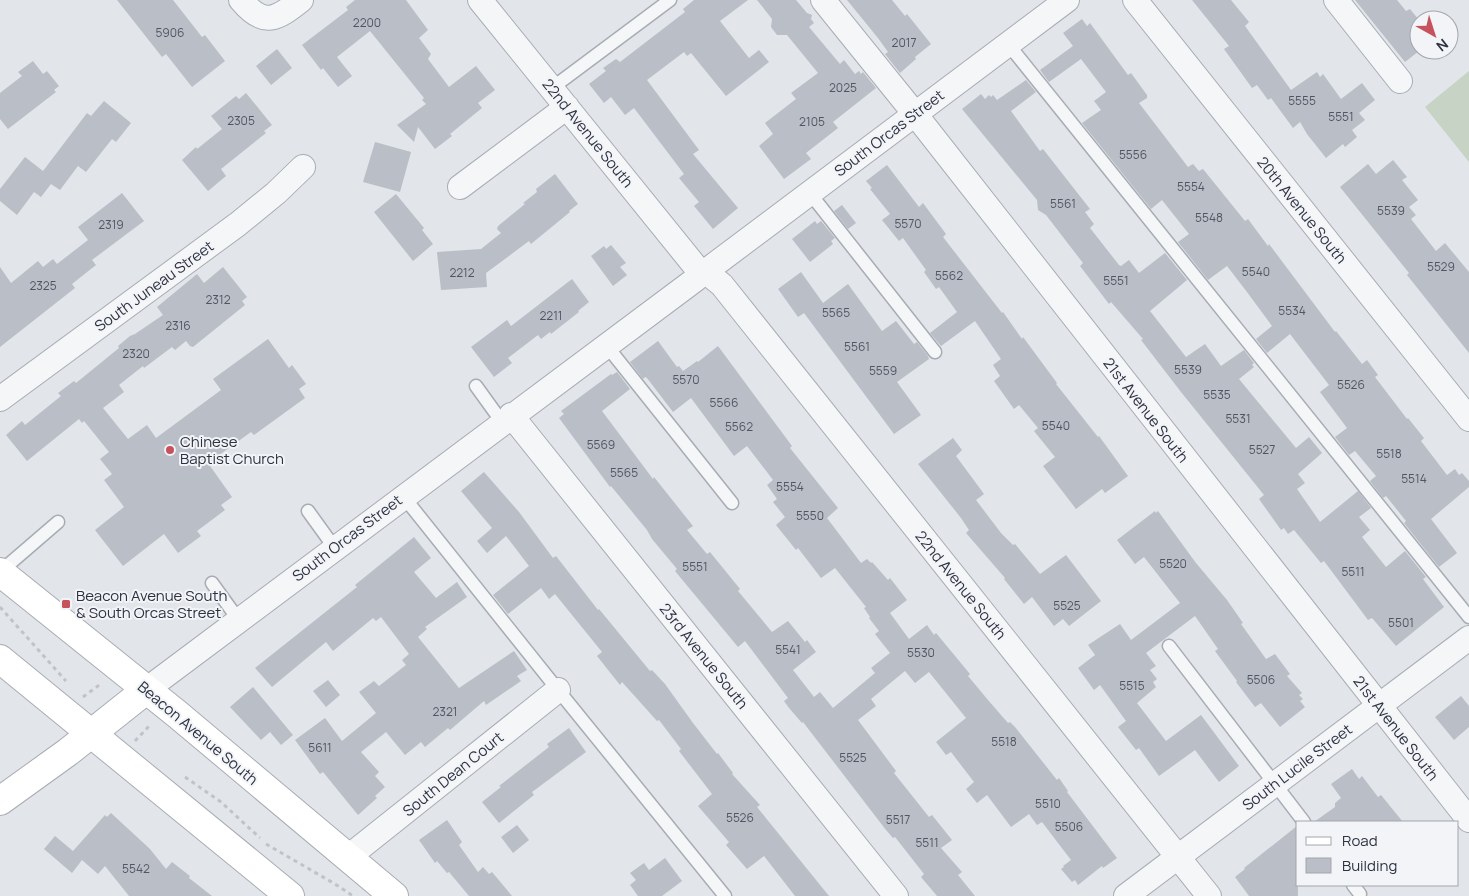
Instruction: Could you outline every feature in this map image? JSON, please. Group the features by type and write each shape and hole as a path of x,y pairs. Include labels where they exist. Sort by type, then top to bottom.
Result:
{"main road":[{"name":"Beacon Avenue South","path":"0,572 146,690 394,896"},
{"path":"0,659 290,896"},
{"name":"South Orcas Street","path":"0,801 146,690"}],"street":[{"path":"241,0 253,13 263,18 281,16 301,0"},
{"name":"22nd Avenue South","path":"480,0 703,272 722,286 728,293 1209,896"},
{"name":"21st Avenue South","path":"823,0 915,114 1469,820"},
{"name":"South Orcas Street","path":"146,690 334,547 1067,0"},
{"name":"20th Avenue South","path":"1135,0 1469,419"},
{"path":"1336,0 1400,81"},
{"path":"460,187 566,107"},
{"name":"South Juneau Street","path":"0,398 238,224 269,199 303,167"},
{"name":"23rd Avenue South","path":"507,419 896,896"},
{"name":"South Lucile Street","path":"1126,896 1469,638"},
{"name":"South Dean Court","path":"348,858 558,690"}],"lane":[{"path":"552,88 670,0"},
{"path":"1008,44 1469,617"},
{"path":"809,192 935,352"},
{"path":"606,345 732,503"},
{"path":"476,386 507,419"},
{"path":"404,496 725,896"},
{"path":"308,511 334,547"},
{"path":"0,572 58,522"},
{"path":"212,583 238,619"},
{"path":"1169,646 1303,821"}],"path":[{"path":"0,607 69,684"},
{"path":"83,697 103,683"},
{"path":"78,695 88,701"},
{"path":"134,745 146,728 158,720"},
{"path":"130,736 141,745"},
{"path":"182,775 222,802 266,844 353,896"}],"green space":[{"path":"1469,71 1469,162 1425,107"}],"building":[{"path":"117,0 173,0 202,37 205,35 225,61 192,87 166,54 162,57"},
{"path":"355,0 406,0 428,30 419,38 431,54 428,59 449,87 476,66 495,90 478,103 482,108 435,149 418,127 414,142 397,125 426,104 422,100 424,98 370,31 337,57 352,76 338,87 323,68 321,70 302,45 348,10 346,7"},
{"path":"694,0 748,0 720,21 749,58 759,50 769,62 726,96 691,53 687,56 684,52 647,80 699,150 693,154 738,208 713,229 694,206 699,202 679,178 684,174 634,108 625,115 611,97 604,103 589,84 606,71 603,68 616,59 620,62 685,12 683,9"},
{"path":"757,0 796,0 807,13 812,15 811,19 814,23 809,27 840,64 844,60 855,74 859,71 861,74 863,72 876,88 833,122 838,128 806,153 811,159 784,179 759,146 773,134 765,123 796,99 791,93 818,73 787,35 777,35 771,27 772,19"},
{"path":"847,0 892,0 905,16 907,14 931,44 900,73 885,54 888,52 878,38"},
{"path":"1192,0 1231,0 1249,22 1245,26 1291,90 1317,72 1320,77 1323,74 1341,99 1362,83 1375,100 1359,113 1365,120 1352,130 1357,137 1345,147 1343,144 1326,158 1300,122 1293,128 1271,98 1268,100 1257,85 1252,88 1224,49 1229,46"},
{"path":"1355,0 1397,0 1406,11 1410,9 1411,10 1409,10 1409,59 1405,62"},
{"path":"1082,19 1087,26 1090,23 1128,75 1131,73 1147,95 1147,98 1139,103 1188,167 1193,164 1199,171 1203,169 1245,221 1248,219 1268,246 1269,244 1335,332 1362,364 1367,360 1378,375 1375,377 1424,438 1421,441 1447,475 1455,469 1459,475 1462,473 1469,481 1469,487 1431,519 1457,553 1439,567 1404,523 1406,521 1386,496 1383,498 1370,481 1376,476 1355,451 1349,455 1335,437 1347,428 1320,392 1329,385 1290,334 1267,353 1256,339 1272,326 1227,266 1208,280 1178,242 1189,234 1162,200 1151,209 1082,123 1101,110 1094,101 1106,92 1081,59 1049,82 1040,70 1073,46 1063,33"},
{"path":"277,49 292,68 271,85 256,66"},
{"path":"33,61 43,74 47,71 59,86 54,90 56,92 8,129 0,119 0,93 22,76 18,72"},
{"path":"1026,80 1036,92 1011,111 1040,151 1043,149 1090,209 1085,212 1094,224 1090,228 1119,265 1121,266 1129,260 1139,273 1165,253 1187,280 1150,311 1186,357 1205,344 1221,366 1244,350 1254,363 1252,365 1254,367 1239,379 1296,448 1309,437 1322,453 1298,474 1305,483 1297,489 1320,522 1358,491 1371,508 1359,517 1370,530 1362,537 1386,567 1405,551 1426,577 1423,579 1444,607 1396,646 1372,618 1368,620 1324,561 1321,563 1294,530 1288,534 1284,528 1281,530 1259,499 1264,495 1181,392 1141,340 1143,339 1111,302 1109,304 1080,266 1083,263 1046,215 1038,210 1037,200 962,109 981,94 985,99 989,95 991,97 993,95 997,100"},
{"path":"246,93 272,125 264,131 266,133 221,169 226,176 208,191 182,160 196,147 197,149 222,129 211,116 236,96 239,99"},
{"path":"104,101 131,123 116,142 112,139 86,172 78,166 60,190 51,184 41,197 34,192 17,215 0,201 0,189 25,157 43,171 87,113 91,116"},
{"path":"375,142 411,152 400,192 363,182"},
{"path":"1393,160 1407,177 1402,180 1418,200 1409,207 1416,215 1411,219 1436,251 1445,243 1469,272 1469,353 1407,275 1409,273 1340,187 1368,164 1376,174"},
{"path":"887,165 919,207 923,203 946,234 943,237 1003,312 1022,339 1023,337 1056,384 1099,436 1128,476 1105,493 1102,489 1076,509 1043,466 1055,457 1034,431 1038,428 1019,405 1014,409 994,381 1000,376 993,365 1001,359 975,321 941,346 930,333 957,312 939,287 936,289 924,272 926,270 903,238 899,241 882,220 890,214 866,181"},
{"path":"555,174 578,204 531,244 529,241 486,273 487,287 441,290 437,252 481,249 501,233 497,229 498,226 525,204 523,203 537,192 536,189"},
{"path":"122,193 144,221 92,260 96,265 72,284 75,288 0,347 0,267 11,283 38,261 43,267 53,259 57,264 88,240 78,227"},
{"path":"396,194 424,228 422,230 433,244 413,261 374,212"},
{"path":"842,205 856,223 848,229 834,211"},
{"path":"815,221 817,224 821,221 835,238 831,241 833,244 810,262 792,239"},
{"path":"611,245 626,263 620,267 627,275 613,286 591,256 604,246 606,249"},
{"path":"223,267 247,297 242,301 245,305 193,347 186,341 175,350 172,347 144,368 143,366 119,385 124,392 103,408 128,439 147,425 156,438 221,390 213,379 268,339 289,368 292,365 306,384 299,389 305,398 254,435 251,432 208,463 232,497 221,505 225,510 197,531 201,536 178,553 164,534 123,566 95,530 124,507 104,480 112,474 100,459 109,452 84,421 82,423 79,419 27,461 6,435 22,421 25,425 61,396 58,393 74,381 76,383 119,348 118,346 130,336 163,315 157,307 197,274 204,283"},
{"path":"801,272 823,303 848,284 882,331 896,321 914,344 917,342 928,356 929,359 897,382 921,415 894,434 804,313 798,317 778,289"},
{"path":"572,279 589,302 551,334 550,332 541,339 538,335 508,358 512,363 494,377 471,347 507,320 511,326"},
{"path":"658,341 677,367 679,366 683,371 718,346 792,446 790,448 838,508 827,518 861,563 867,559 872,562 888,580 890,578 907,600 890,613 909,639 927,625 934,635 936,633 970,674 968,676 988,700 1008,723 1010,722 1015,727 1057,780 1059,778 1067,792 1117,858 1103,868 1102,866 1078,885 1075,880 1072,882 1061,869 1071,860 1042,822 1037,825 1029,814 1011,827 987,795 977,803 966,789 974,782 951,752 946,755 936,742 966,718 929,672 915,683 905,671 871,699 876,706 858,720 896,771 894,773 929,817 932,815 952,840 941,848 962,872 958,875 975,896 937,896 921,877 924,874 895,837 893,838 886,830 803,722 789,708 784,701 788,698 745,641 738,647 675,571 677,569 610,487 559,418 564,414 561,411 611,374 617,372 630,389 602,411 653,479 654,477 693,526 687,530 707,554 710,552 740,589 738,591 772,632 788,621 805,642 807,640 816,652 793,670 814,697 820,692 833,708 875,673 871,668 890,653 875,634 879,631 869,618 864,608 866,607 835,568 821,578 798,548 796,550 776,525 785,517 773,502 777,499 767,485 773,480 747,446 734,456 691,398 673,412 647,378 643,379 630,362"},
{"path":"953,438 962,450 956,456 984,494 976,500 1001,533 1013,545 1015,544 1040,574 1066,555 1101,601 1069,626 1063,619 1054,626 1032,597 1024,604 1005,578 966,533 969,530 961,518 918,464"},
{"path":"484,472 519,512 553,558 556,556 598,610 650,671 652,670 665,684 732,774 760,805 757,807 829,896 795,896 764,856 747,869 726,845 729,842 698,806 712,794 679,751 681,749 659,720 657,721 622,682 620,685 597,656 602,652 555,594 549,599 541,588 508,614 493,595 529,566 506,536 487,553 477,541 492,528 461,491"},
{"path":"1155,511 1156,513 1158,511 1196,563 1227,600 1243,623 1241,624 1266,659 1275,654 1290,674 1287,676 1302,693 1299,695 1303,699 1300,701 1305,707 1280,727 1261,703 1255,707 1215,651 1218,649 1195,616 1146,653 1156,666 1150,670 1157,679 1153,682 1156,687 1137,703 1166,741 1201,715 1239,766 1219,782 1195,750 1159,776 1139,748 1136,750 1118,727 1126,721 1100,685 1094,690 1078,668 1095,655 1088,645 1120,624 1131,640 1180,603 1144,557 1135,564 1117,540"},
{"path":"414,537 431,558 414,572 436,598 457,582 467,597 425,627 427,629 418,637 459,688 514,651 527,670 517,676 521,681 486,705 484,701 450,730 448,728 425,747 421,742 405,755 386,732 361,752 379,772 375,776 385,787 375,796 377,798 358,815 323,772 320,774 295,740 325,718 342,741 376,713 359,692 374,681 379,686 406,665 402,660 409,654 381,617 376,621 373,618 333,651 326,642 272,687 255,668 357,587 355,585"},
{"path":"328,680 340,695 326,707 313,691"},
{"path":"253,687 293,735 281,745 270,732 261,740 230,707"},
{"path":"1461,696 1469,706 1469,727 1454,740 1435,717"},
{"path":"569,728 586,752 532,792 534,795 499,823 482,802 501,787 499,786 549,747 547,744"},
{"path":"1352,769 1359,779 1362,776 1378,797 1381,795 1402,821 1315,821 1335,807 1335,803 1341,798 1331,784"},
{"path":"111,813 150,849 166,869 172,862 212,896 129,896 105,866 98,874 82,860 72,873 44,849 55,836 73,851 105,815 107,817"},
{"path":"447,820 462,842 459,845 478,872 483,867 489,874 492,872 512,896 469,896 449,872 447,873 437,861 435,863 419,840"},
{"path":"517,825 529,840 513,853 501,837"},
{"path":"1296,827 1296,886 1298,886 1298,896 1249,896 1235,877"},
{"path":"665,858 682,881 662,896 638,896 630,885 636,880 630,873 644,863 649,870"}],"place":[{"name":"Chinese Baptist Church","path":"170,450"},
{"name":"Beacon Avenue South & South Orcas Street","path":"66,604"}]}
